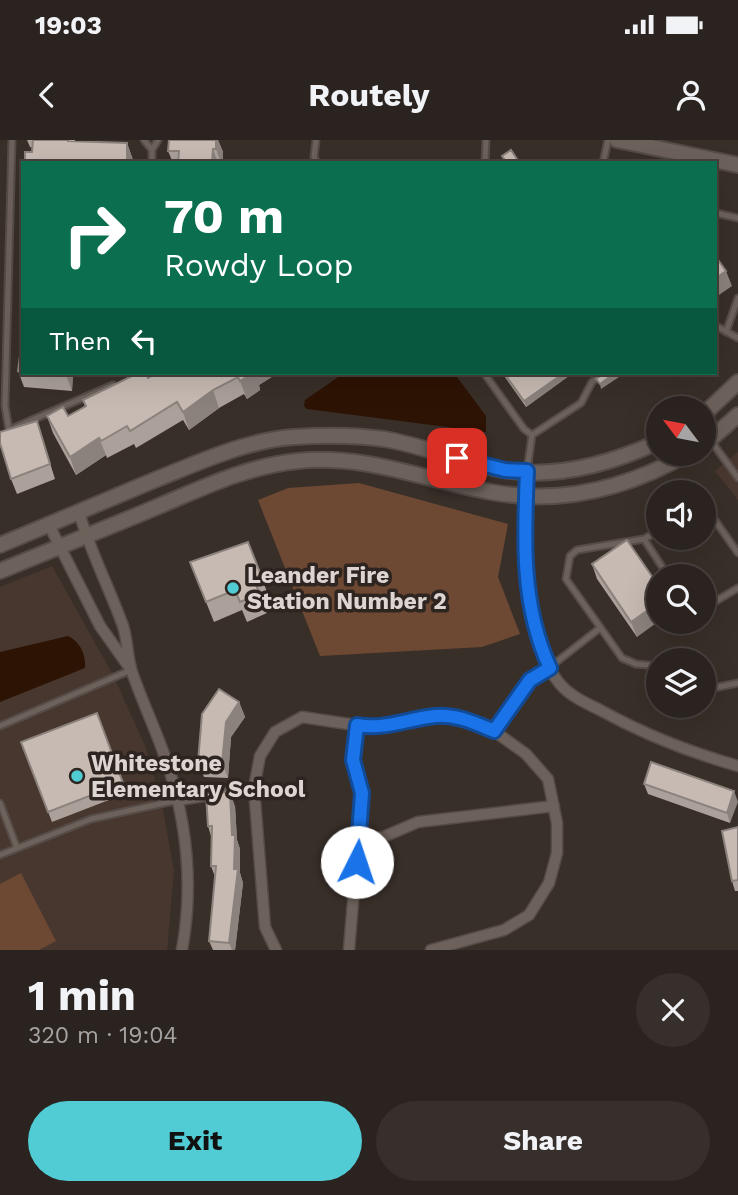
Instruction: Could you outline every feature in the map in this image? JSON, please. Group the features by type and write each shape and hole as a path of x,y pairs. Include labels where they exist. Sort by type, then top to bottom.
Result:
{"street":[{"path":"617,140 738,165"},
{"path":"716,403 738,382"},
{"path":"716,432 738,415"},
{"path":"0,545 197,462 246,446 290,437 385,439 505,470 527,471 584,468 627,456 646,447"},
{"path":"0,571 254,468 299,461 373,462 491,492 555,496 623,486 663,466"},
{"path":"527,471 525,561 529,603 539,645 550,668 572,695 633,728 678,749 738,766"},
{"path":"79,512 124,628 131,670 178,800 189,865 188,913 182,950"},
{"path":"49,525 100,626 131,670"},
{"path":"494,731 530,680 550,668"},
{"path":"276,950 265,927 254,788 260,756 275,732 302,717 375,728 436,716 464,718 494,731 526,754 548,779 554,806 557,853 549,883 529,915 504,930 431,950"},
{"path":"349,950 362,793 353,760 352,744 357,725"},
{"path":"178,800 254,788"},
{"path":"359,839 383,837 418,822 554,806"}],"lane":[{"path":"12,140 5,406 9,430 116,384"},
{"path":"144,140 152,150"},
{"path":"152,161 152,150 159,140"},
{"path":"316,140 316,161"},
{"path":"485,161 486,140"},
{"path":"603,161 608,140"},
{"path":"717,213 738,218"},
{"path":"726,332 738,298"},
{"path":"717,327 738,338"},
{"path":"485,375 524,429 532,435"},
{"path":"527,471 532,435 581,403 592,382 601,375"},
{"path":"716,451 738,478"},
{"path":"716,522 738,553"},
{"path":"646,664 626,661 566,579 570,556 577,550 644,539 660,564"},
{"path":"716,601 738,588"},
{"path":"550,668 600,628"},
{"path":"0,726 131,670"},
{"path":"716,688 738,683"},
{"path":"0,855 91,819 178,800"},
{"path":"0,803 17,848"}],"shaded area":[{"path":"341,375 455,375 486,416 486,432 307,409 304,406 305,400"},
{"path":"738,452 738,500 715,471"},
{"path":"359,483 508,524 498,577 520,634 482,647 320,656 258,500 288,488"},
{"name":"Whitestone Elementary School","path":"52,566 113,675 146,748 162,804 174,871 167,950 0,950 0,587"},
{"path":"68,636 81,649 85,668 0,702 0,652"},
{"path":"21,873 56,941 39,950 0,950 0,884"}],"building":[{"path":"33,140 127,143 127,161 25,161 25,152 32,152"},
{"path":"169,140 216,140 212,161 178,161 179,151 168,151"},
{"path":"511,150 517,159 506,161 502,156"},
{"path":"717,258 726,271 717,277"},
{"path":"21,349 21,372 18,371"},
{"path":"134,375 147,375 148,378 153,375 250,375 240,381 238,377 213,390 183,412 177,402 130,431 127,426 101,441 99,438 70,457 47,416 63,407 68,416 86,406 83,400"},
{"path":"505,375 561,375 524,401"},
{"path":"601,375 612,375 600,384 596,379"},
{"path":"37,421 50,464 11,479 0,443 0,432"},
{"path":"627,540 646,568 646,611 631,622 592,564"},
{"path":"248,542 261,575 253,578 260,594 240,602 235,590 206,602 190,562"},
{"path":"219,689 239,702 226,722 222,763 198,762 202,714"},
{"path":"97,713 123,783 48,812 21,742"},
{"path":"651,762 734,791 727,813 644,784"},
{"path":"230,792 232,835 235,835 234,869 238,869 229,943 209,941 216,866 211,866 212,826 208,826 206,793"},
{"path":"738,827 738,880 732,881 722,831"}],"place":[{"name":"Leander Fire Station Number 2","path":"233,588"},
{"name":"Whitestone Elementary School","path":"77,776"}],"route":[{"path":"357,862 362,793 353,760 352,744 357,725 375,728 436,716 464,718 494,731 519,692 530,680 550,668 539,645 529,603 525,561 527,471 505,470 457,458"}]}
